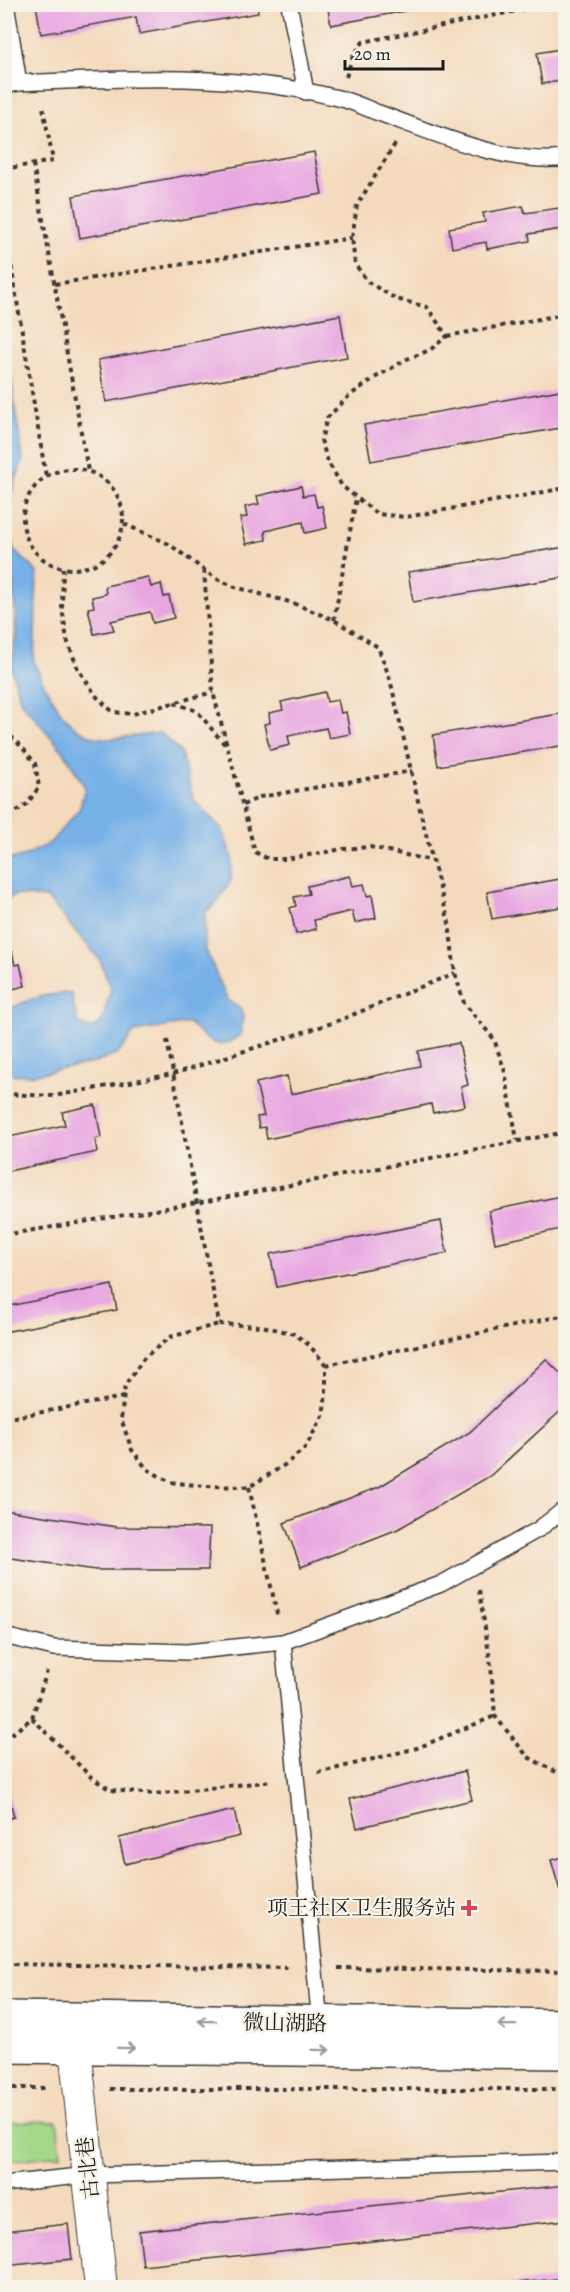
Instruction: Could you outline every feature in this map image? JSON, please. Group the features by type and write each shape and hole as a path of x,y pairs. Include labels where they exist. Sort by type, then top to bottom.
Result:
{"street":[{"name":"微山湖路","path":"4,2018 566,2026"},
{"name":"微山湖路","path":"4,2046 566,2052"},
{"name":"古北巷","path":"75,2048 101,2288"}],"lane":[{"path":"6,4 12,85 139,78 237,80 339,98 509,156 566,158"},
{"path":"289,4 306,92"},
{"path":"4,1636 54,1647 187,1652 283,1642 441,1584 539,1529 566,1508"},
{"path":"283,1642 320,2023"},
{"path":"4,2184 89,2175 566,2162"}],"path":[{"path":"339,98 353,56 363,42 551,4"},
{"path":"4,169 52,161 39,82"},
{"path":"408,123 357,205 352,238 355,264 368,282 396,298 428,308 447,336"},
{"path":"33,164 88,471"},
{"path":"4,222 46,477"},
{"path":"55,284 352,238"},
{"path":"566,314 447,336 430,350 407,359 349,396 327,418 321,440 327,462 342,486 377,514 406,517 566,488"},
{"path":"67,470 88,471 103,479 115,491 122,507 124,524 119,539 110,554 96,564 80,569 63,568 47,562 34,551 26,537 23,520 25,503 33,488 46,477 67,470"},
{"path":"334,620 356,498"},
{"path":"124,524 169,544 215,578 235,587 293,603 334,620 378,647 390,679 449,923 455,973 464,1003 494,1039 505,1072 517,1140"},
{"path":"63,568 62,607 67,640 78,669 97,697 113,712 133,714 213,692"},
{"path":"204,570 213,692 255,852 268,860 370,847 433,861"},
{"path":"174,703 197,711 227,748"},
{"path":"4,730 35,763 39,787 27,804 4,820"},
{"path":"243,805 260,797 412,771"},
{"path":"4,1094 54,1096 173,1074 335,1022 455,973"},
{"path":"167,1040 219,1324"},
{"path":"4,1234 197,1203 566,1132"},
{"path":"326,1365 566,1315"},
{"path":"219,1324 262,1326 296,1334 309,1345 326,1365 323,1416 305,1448 286,1464 249,1486 204,1486 170,1482 147,1468 132,1450 121,1419 125,1384 145,1357 170,1337 219,1324"},
{"path":"4,1419 124,1397"},
{"path":"249,1486 283,1642"},
{"path":"475,1565 491,1666 495,1716 528,1757 558,1773 566,1774"},
{"path":"4,1740 32,1718 54,1647"},
{"path":"32,1718 92,1778 111,1790 154,1794 297,1778 417,1748 495,1716"},
{"path":"4,1964 566,1971"},
{"path":"4,2088 566,2089"}],"green space":[{"path":"57,2121 61,2155 5,2161 5,2122"}],"water":[{"path":"5,337 23,460 11,493 9,531 14,551 37,573 34,662 44,685 62,714 77,729 93,737 109,739 161,733 181,753 193,799 222,829 232,858 231,880 218,901 205,913 205,948 227,999 239,1007 243,1016 241,1034 226,1043 219,1044 207,1039 189,1023 134,1032 118,1054 98,1062 31,1075 5,1074 5,1011 36,998 71,993 78,1023 91,1029 101,1023 111,990 100,960 47,898 16,895 5,900 5,860 23,857 50,843 80,808 85,787 64,752 21,702 11,668 16,632 13,576 4,558"}],"building":[{"path":"36,4 257,4 258,13 139,34 136,17 41,34"},
{"path":"327,4 432,4 432,6 331,25"},
{"path":"566,48 566,80 542,84 537,53"},
{"path":"314,152 322,194 80,238 73,196"},
{"path":"523,206 525,213 559,208 562,229 529,234 530,241 487,249 486,242 452,248 449,228 485,222 483,213"},
{"path":"340,315 347,357 106,402 98,360"},
{"path":"566,389 566,427 371,461 364,425"},
{"path":"301,486 303,496 314,494 317,507 322,506 327,528 305,533 303,522 265,531 266,540 246,544 240,518 247,517 245,507 259,504 257,496"},
{"path":"566,547 566,577 413,602 408,572"},
{"path":"148,577 151,587 161,584 164,597 169,596 174,618 153,623 150,612 111,621 114,630 94,634 88,608 94,607 92,597 106,594 105,586"},
{"path":"325,692 327,702 338,700 341,713 346,712 350,734 329,738 326,728 288,736 290,745 270,750 264,724 270,723 269,713 283,710 281,702"},
{"path":"566,713 566,745 438,766 433,735"},
{"path":"350,876 353,886 364,884 367,896 372,895 376,918 355,923 352,911 314,920 316,929 296,934 290,908 296,906 294,897 309,894 307,886"},
{"path":"566,878 566,906 492,919 487,892"},
{"path":"12,952 15,965 20,964 25,986 4,991 4,954"},
{"path":"459,1043 468,1085 461,1087 465,1106 433,1113 431,1104 267,1139 265,1127 259,1128 257,1117 264,1116 256,1083 287,1076 291,1094 420,1066 418,1051"},
{"path":"95,1105 101,1137 95,1139 97,1152 4,1172 4,1138 65,1125 62,1112"},
{"path":"566,1195 566,1228 495,1243 489,1211"},
{"path":"441,1221 447,1253 277,1287 270,1254"},
{"path":"112,1285 117,1310 4,1332 4,1307"},
{"path":"546,1359 566,1379 566,1406 490,1476 398,1529 301,1567 284,1523 379,1487 470,1432"},
{"path":"4,1510 117,1527 210,1528 208,1570 96,1570 4,1557"},
{"path":"465,1771 472,1800 357,1828 350,1799"},
{"path":"4,1788 7,1788 14,1817 4,1820"},
{"path":"234,1810 240,1836 125,1864 119,1838"},
{"path":"566,1856 566,1890 560,1891 551,1860"},
{"path":"566,2185 566,2220 143,2266 139,2231"},
{"path":"68,2224 72,2259 4,2266 4,2231"},
{"path":"566,2278 566,2288 489,2288 489,2286"}],"place":[{"name":"项王社区卫生服务站","path":"469,1908"}]}
